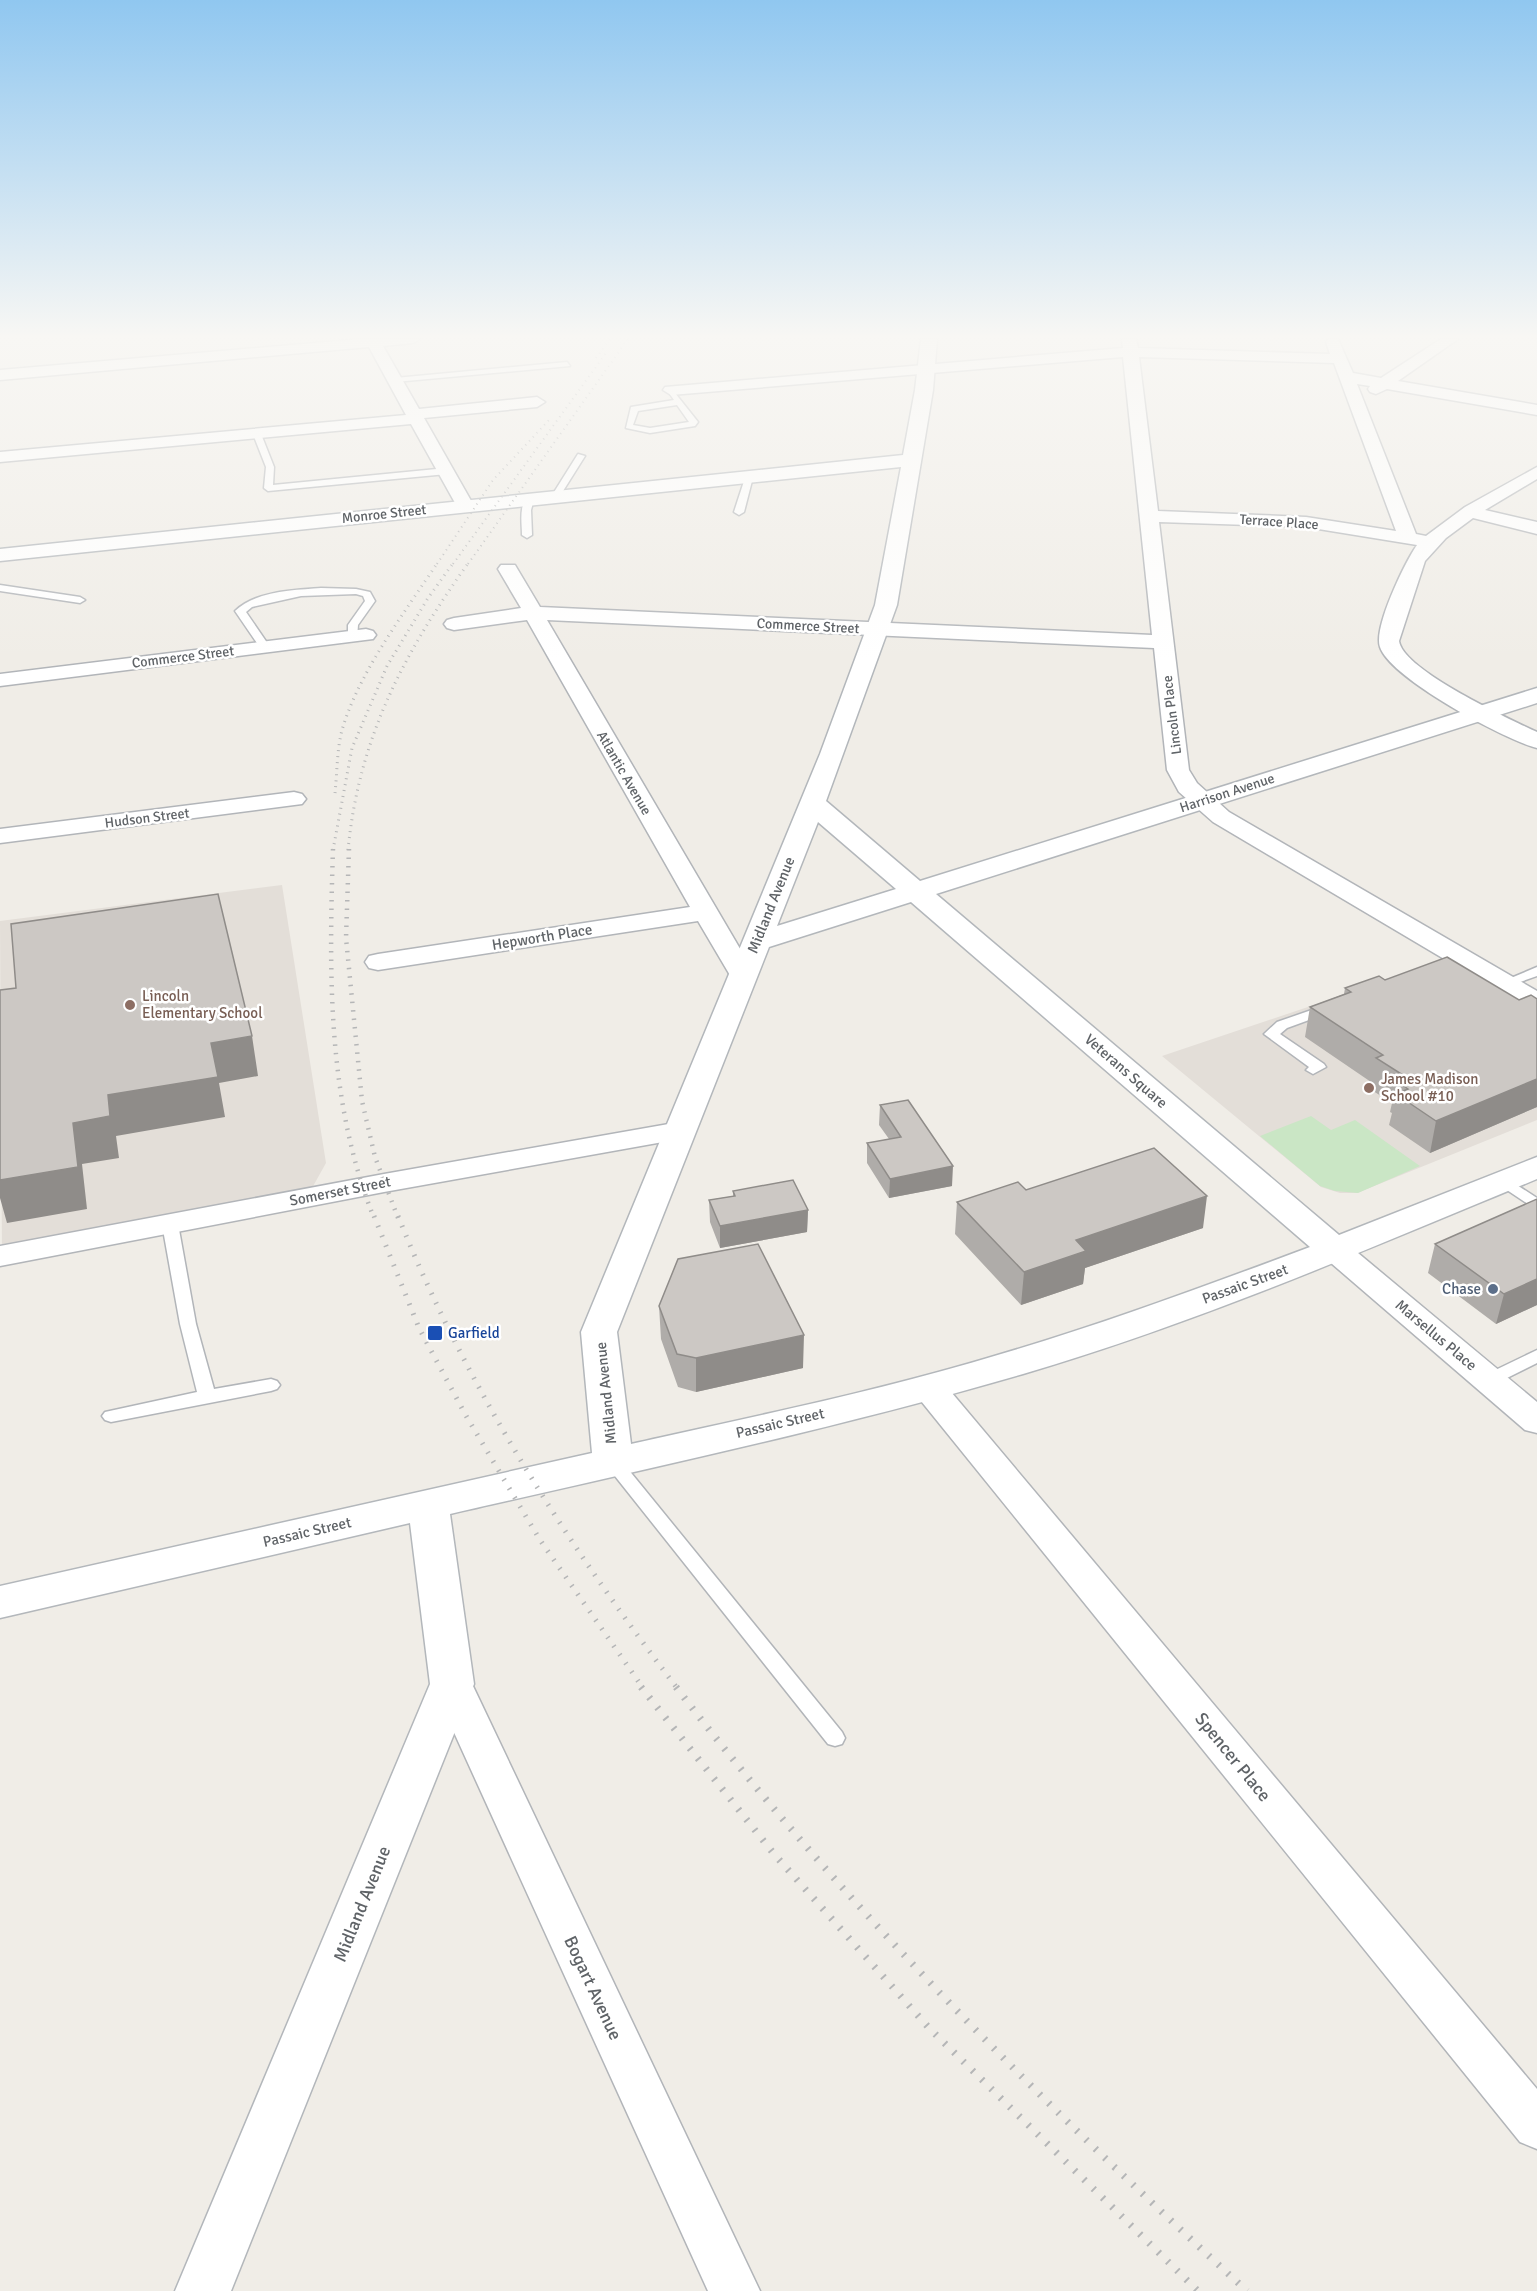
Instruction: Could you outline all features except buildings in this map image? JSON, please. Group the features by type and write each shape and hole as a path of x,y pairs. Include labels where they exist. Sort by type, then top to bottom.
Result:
{"street":[{"path":"0,458 129,446"},
{"path":"433,446 465,506"},
{"name":"Midland Avenue","path":"613,1462 599,1332 812,803 886,605 914,446"},
{"name":"Lincoln Place","path":"1141,446 1178,770 1187,787 1201,802 1221,817 1454,963 1506,983 1537,1002"},
{"path":"1372,446 1408,538"},
{"name":"Monroe Street","path":"0,555 912,460"},
{"path":"1537,472 1472,512 1431,542 1417,558 1408,576 1388,638 1391,650 1413,673 1479,713 1537,741"},
{"path":"1472,512 1537,528"},
{"name":"Terrace Place","path":"1149,516 1306,522 1431,542"},
{"name":"Atlantic Avenue","path":"508,569 531,613 743,976"},
{"name":"Commerce Street","path":"454,624 531,613 1163,642"},
{"name":"Commerce Street","path":"0,680 359,636"},
{"name":"Harrison Avenue","path":"918,891 1537,695"},
{"name":"Hudson Street","path":"0,836 294,799"},
{"name":"Veterans Square","path":"812,803 918,891 1335,1250"},
{"path":"756,942 918,891"},
{"name":"Hepworth Place","path":"378,962 706,912"},
{"name":"Somerset Street","path":"0,1256 384,1183 680,1131"},
{"name":"Passaic Street","path":"0,1602 929,1388 1012,1364 1153,1318 1335,1250 1537,1167"},
{"name":"Marsellus Place","path":"1335,1250 1537,1421"},
{"name":"Spencer Place","path":"929,1388 1537,2126"},
{"name":"Midland Avenue","path":"203,2291 452,1684 428,1504"},
{"name":"Bogart Avenue","path":"452,1684 734,2291"}],"lane":[{"path":"262,446 270,467 268,488 447,471"},
{"path":"555,497 581,456"},
{"path":"739,512 749,477"},
{"path":"527,535 526,510 530,499"},
{"path":"0,588 80,600"},
{"path":"265,647 240,611 255,601 290,596 349,590 367,594 370,601 353,624 351,632 359,636"},
{"path":"1506,983 1537,971"},
{"path":"1313,1070 1319,1067 1271,1034 1282,1025 1338,1005"},
{"path":"1503,1181 1537,1205"},
{"path":"170,1224 188,1324 207,1396"},
{"path":"1489,1380 1537,1356"},
{"path":"111,1416 271,1385"},
{"path":"613,1462 835,1738"}],"shaded area":[{"path":"282,885 326,1163 307,1197 2,1256 0,921"},
{"name":"James Madison School #10","path":"1433,965 1537,1027 1537,1120 1357,1193 1340,1193 1321,1187 1162,1056"}],"green space":[{"path":"1311,1116 1331,1130 1355,1120 1420,1166 1358,1193 1335,1191 1320,1186 1260,1136"}],"railway":[{"path":"437,564 493,480 525,446"},
{"path":"453,564 539,446"},
{"path":"468,564 552,446"},
{"path":"335,793 341,734 348,712 383,645 438,562"},
{"path":"333,850 352,748 387,666 428,598 454,562"},
{"path":"348,850 362,770 388,698 424,630 469,562"},
{"path":"333,849 332,990 339,1082 347,1128 374,1218"},
{"path":"349,849 346,938 362,1101 375,1157 398,1218"},
{"path":"374,1216 419,1328 465,1414 540,1540 643,1688"},
{"path":"398,1216 455,1341 521,1461 596,1577 677,1688"},
{"path":"641,1687 774,1854 929,2028 1198,2291"},
{"path":"676,1687 741,1769 877,1926 1021,2076 1247,2291"}],"place":[{"name":"Lincoln Elementary School","path":"130,1005"},
{"name":"James Madison School #10","path":"1369,1088"},
{"name":"Chase","path":"1493,1289"},
{"name":"Garfield","path":"435,1333"}]}
